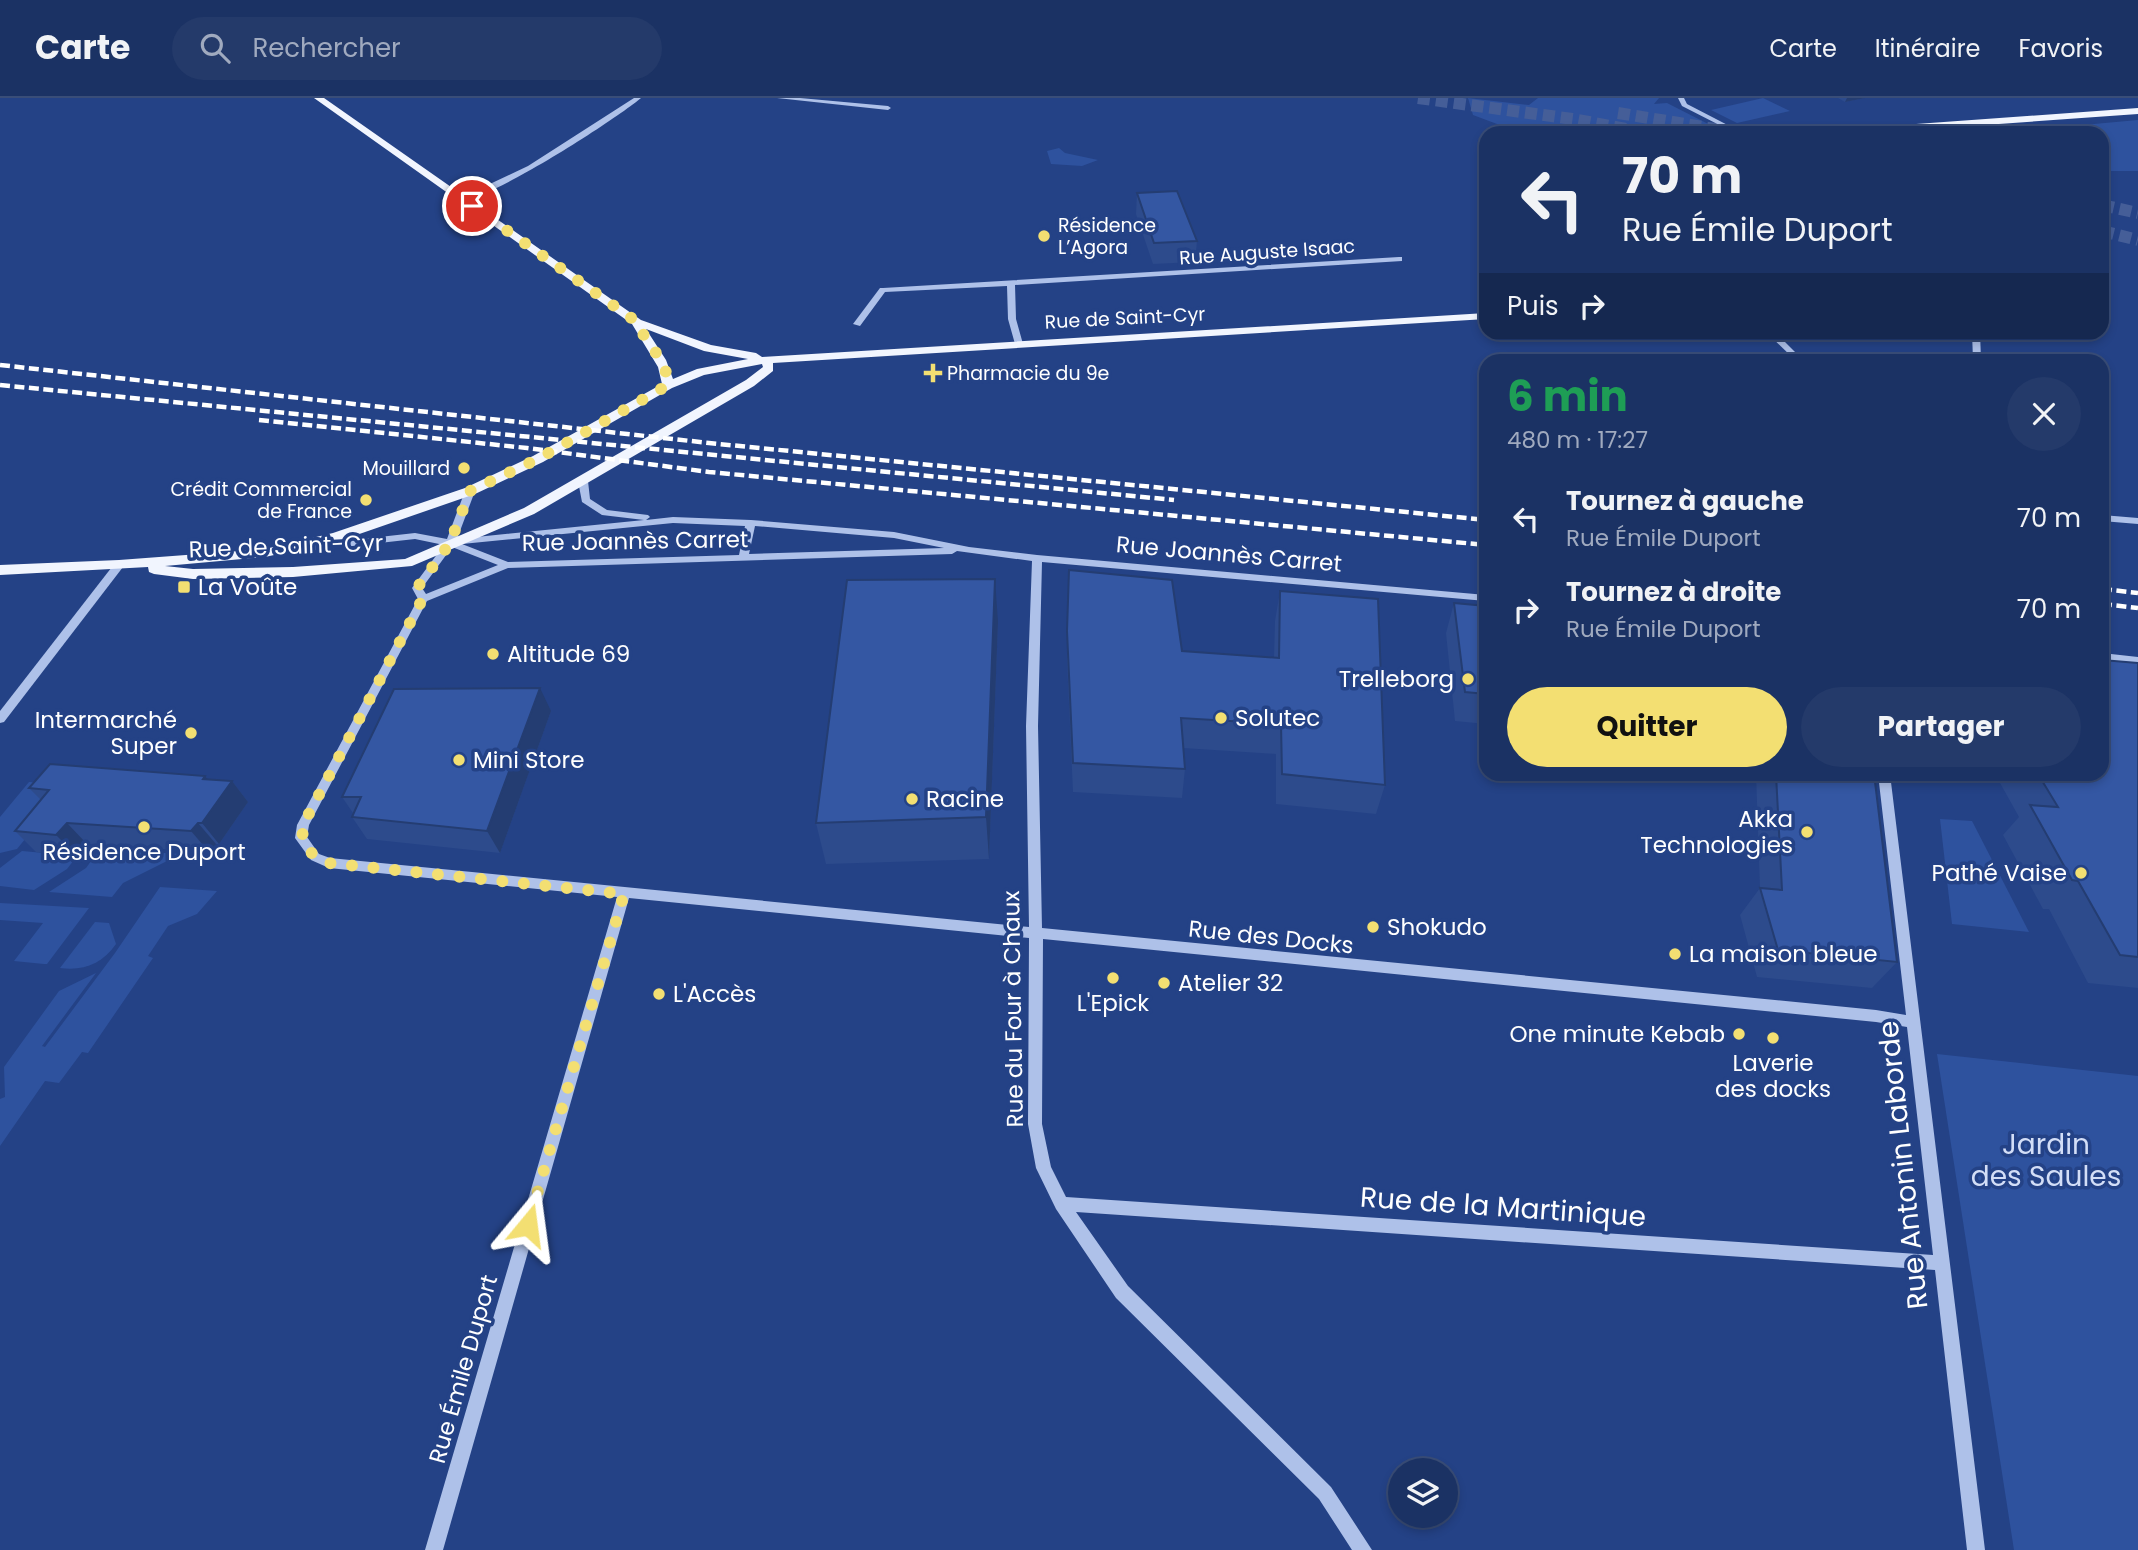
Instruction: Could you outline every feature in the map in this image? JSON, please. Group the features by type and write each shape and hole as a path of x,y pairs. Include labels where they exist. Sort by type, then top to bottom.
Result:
{"main road":[{"path":"318,98 637,322 708,348 766,360"},
{"path":"1930,126 2138,111"},
{"name":"Rue de Saint-Cyr","path":"0,570 119,565 265,553 338,537 470,491 538,459 668,385 701,372 766,360 1479,316"},
{"path":"637,322 644,340 666,366 668,385"},
{"name":"Rue de Saint-Cyr","path":"119,565 193,574 293,572 407,563 519,516 583,481 750,383 769,368 766,360"}],"street":[{"path":"462,200 480,193 555,151 638,98"},
{"path":"780,98 888,108"},
{"path":"1681,98 1684,105 1726,126"},
{"name":"Rue Auguste Isaac","path":"857,324 883,290 1399,260"},
{"path":"1011,283 1012,319 1019,344"},
{"path":"1778,340 1792,354"},
{"path":"583,481 585,500 601,512 673,520"},
{"path":"423,599 417,588 450,543 470,491"},
{"path":"2109,519 2138,522"},
{"name":"Rue Joannès Carret","path":"450,543 492,536 673,520 751,523 894,535 970,550 1037,558 1479,597"},
{"path":"743,559 751,523"},
{"name":"Rue de Saint-Cyr","path":"265,553 415,536 450,543"},
{"name":"Rue Joannès Carret","path":"450,543 507,565 970,550"},
{"name":"Rue du Four à Chaux","path":"1037,558 1032,726 1036,935 1035,1124 1044,1168 1061,1204 1122,1292 1325,1493 1363,1550"},
{"path":"0,719 119,565"},
{"path":"507,565 423,599 303,825 301,838 305,847 315,857 329,863 624,894"},
{"path":"2109,658 2138,661"},
{"name":"Rue Antonin Laborde","path":"1885,781 1942,1263 1944,1302 1976,1550"},
{"name":"Rue des Docks","path":"624,894 1848,1013 1913,1022"},
{"name":"Rue Émile Duport","path":"433,1550 624,894"},
{"name":"Rue de la Martinique","path":"1061,1204 1942,1263"}],"green space":[{"path":"1468,98 1529,105 1538,98 1659,98 1654,104 1667,103 1712,126 1502,126 1473,115"},
{"path":"1763,98 1790,111 1737,123 1711,110"},
{"path":"2138,120 2138,171 2109,171 2109,126 2072,126"},
{"path":"1059,148 1065,153 1098,160 1082,166 1051,164 1047,151"},
{"path":"29,782 69,785 17,849 0,853 0,817"},
{"path":"1940,819 1972,821 2029,932 1952,924"},
{"path":"100,849 181,854 123,883 112,897 49,892 86,868"},
{"path":"22,851 77,856 67,869 34,890 0,886 0,868"},
{"path":"160,887 217,891 197,914 168,926 148,956 153,958 88,1053 82,1052 59,1083 45,1081 0,1146 0,1099 5,1097 4,1067 59,991 96,973 42,1046 45,1047"},
{"path":"0,903 89,908 47,964 44,964 14,961 43,923 0,920"},
{"path":"95,922 109,923 116,944 111,951 92,965 60,968"},
{"name":"Jardin des Saules","path":"1937,1054 2138,1076 2138,1550 2014,1550"}],"building":[{"path":"1177,191 1197,241 1154,243 1137,193"},
{"name":"Solutec","path":"1069,570 1172,580 1182,651 1279,658 1280,591 1378,599 1385,785 1282,774 1281,724 1181,718 1185,769 1073,763 1067,631"},
{"name":"Racine","path":"995,579 986,817 816,823 847,580"},
{"path":"1454,603 1479,605 1479,693 1465,692"},
{"path":"2109,661 2138,663 2138,957 2120,955 2078,881 2072,880 2030,805 2058,807 2042,781 2109,781"},
{"name":"Mini Store","path":"540,688 487,831 352,817 361,797 342,797 394,689"},
{"path":"50,764 205,776 203,779 232,781 202,823 198,823 191,831 67,823 56,835 15,831 49,790 29,788"},
{"path":"1776,781 1875,781 1897,962 1778,950 1760,888 1782,890"}],"tunnel":[{"path":"1418,98 1610,126"},
{"path":"1618,113 1697,126"},
{"path":"2109,207 2138,213"},
{"path":"2109,233 2138,240"}],"railway":[{"path":"0,365 709,443 1479,519"},
{"path":"0,385 1174,500"},
{"path":"259,420 527,448 709,472 1479,544"},
{"path":"2109,590 2138,593"},
{"path":"2109,605 2138,608"}],"place":[{"name":"Résidence L’Agora","path":"1044,236"},
{"name":"Pharmacie du 9e","path":"933,373"},
{"name":"Mouillard","path":"464,468"},
{"name":"Crédit Commercial de France","path":"366,500"},
{"name":"La Voûte","path":"184,587"},
{"name":"Altitude 69","path":"493,654"},
{"name":"Trelleborg","path":"1468,679"},
{"name":"Solutec","path":"1221,718"},
{"name":"Intermarché Super","path":"191,733"},
{"name":"Mini Store","path":"459,760"},
{"name":"Racine","path":"912,799"},
{"name":"Résidence Duport","path":"144,827"},
{"name":"Akka Technologies","path":"1807,832"},
{"name":"Pathé Vaise","path":"2081,873"},
{"name":"Shokudo","path":"1373,927"},
{"name":"La maison bleue","path":"1675,954"},
{"name":"L'Epick","path":"1113,978"},
{"name":"Atelier 32","path":"1164,983"},
{"name":"L'Accès","path":"659,994"},
{"name":"One minute Kebab","path":"1739,1034"},
{"name":"Laverie des docks","path":"1773,1038"}],"route":[{"path":"472,206 637,322 644,340 666,366 668,385 538,459 470,491 450,543 417,588 423,599 303,825 301,838 305,847 315,857 329,863 624,894 528,1225"}]}
